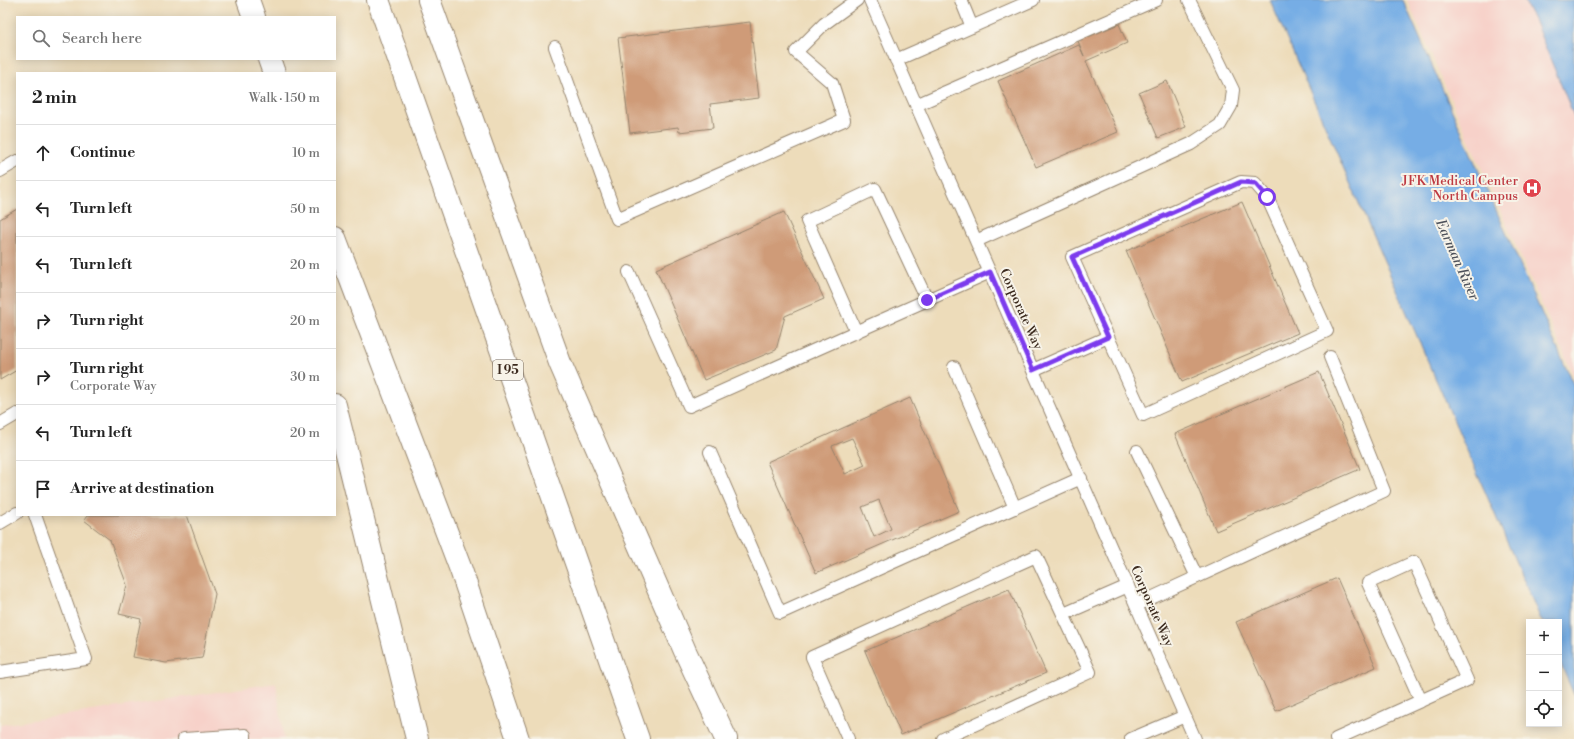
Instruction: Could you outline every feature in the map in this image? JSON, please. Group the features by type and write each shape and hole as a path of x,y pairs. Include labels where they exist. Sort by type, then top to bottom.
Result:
{"highway":[{"path":"248,0 254,16"},
{"name":"I 95","path":"378,0 638,739"},
{"path":"429,0 560,363 685,651 726,739"},
{"path":"269,60 274,72"},
{"path":"336,241 461,570 518,739"},
{"path":"336,409 417,739"}],"lane":[{"path":"555,47 617,219 844,120 832,83 796,52 824,24 857,0"},
{"name":"Corporate Way","path":"870,0 1195,739"},
{"path":"961,0 972,27"},
{"path":"896,60 1033,0"},
{"path":"916,105 1156,0"},
{"path":"976,241 1191,144 1220,125 1231,106 1233,90 1189,0"},
{"path":"0,171 16,162"},
{"path":"1241,182 1255,183 1267,197 1327,331 1142,415 1108,337 1072,257 1241,182"},
{"path":"856,332 807,221 875,189 927,300"},
{"path":"629,272 689,406 990,272"},
{"path":"1033,370 1108,337"},
{"path":"1136,605 1384,491 1330,357"},
{"path":"954,368 1015,508"},
{"path":"0,424 16,415"},
{"path":"1137,451 1196,577"},
{"path":"710,452 780,613 1081,478"},
{"path":"0,523 16,514"},
{"path":"0,672 86,659 35,516"},
{"path":"848,739 812,657 1036,556 1090,672 943,739"},
{"path":"1336,739 1421,701 1467,680 1414,562 1368,583 1421,701"},
{"path":"1064,614 1128,586"},
{"path":"1131,739 1185,716"},
{"path":"184,739 245,735 246,739"}],"shaded area":[{"name":"JFK Medical Center North Campus","path":"1407,0 1574,0 1574,377"},
{"path":"276,683 284,739 0,739 0,725"}],"water":[{"name":"Earman River","path":"1270,0 1403,0 1574,386 1574,695 1562,667 1562,619 1541,619"},
{"path":"1524,0 1574,0 1574,116 1535,22"}],"building":[{"path":"750,22 759,98 710,104 713,128 679,132 678,127 630,133 618,38"},
{"path":"1119,24 1127,43 1086,61 1118,132 1036,167 998,81 1079,45 1084,56 1078,41"},
{"path":"1167,81 1186,127 1158,138 1139,93"},
{"path":"1242,202 1298,333 1182,382 1126,251"},
{"path":"16,210 16,371 0,380 0,219"},
{"path":"784,212 824,299 785,316 776,350 704,380 656,269"},
{"path":"1319,372 1360,469 1216,531 1175,434"},
{"path":"910,398 959,511 816,573 767,462","holes":["852,438 865,465 845,474 832,446","879,500 891,529 874,537 862,507"]},
{"path":"87,516 187,516 215,594 202,658 166,663 133,657 141,619 119,614 127,585 110,540 84,520"},
{"path":"1337,578 1376,667 1276,711 1236,622"},
{"path":"1009,589 1046,673 901,735 865,651"}],"place":[{"name":"JFK Medical Center North Campus","path":"1532,188"}],"route":[{"path":"927,300 990,272 1033,370 1108,337 1072,257 1241,182 1255,183 1267,197"}]}
